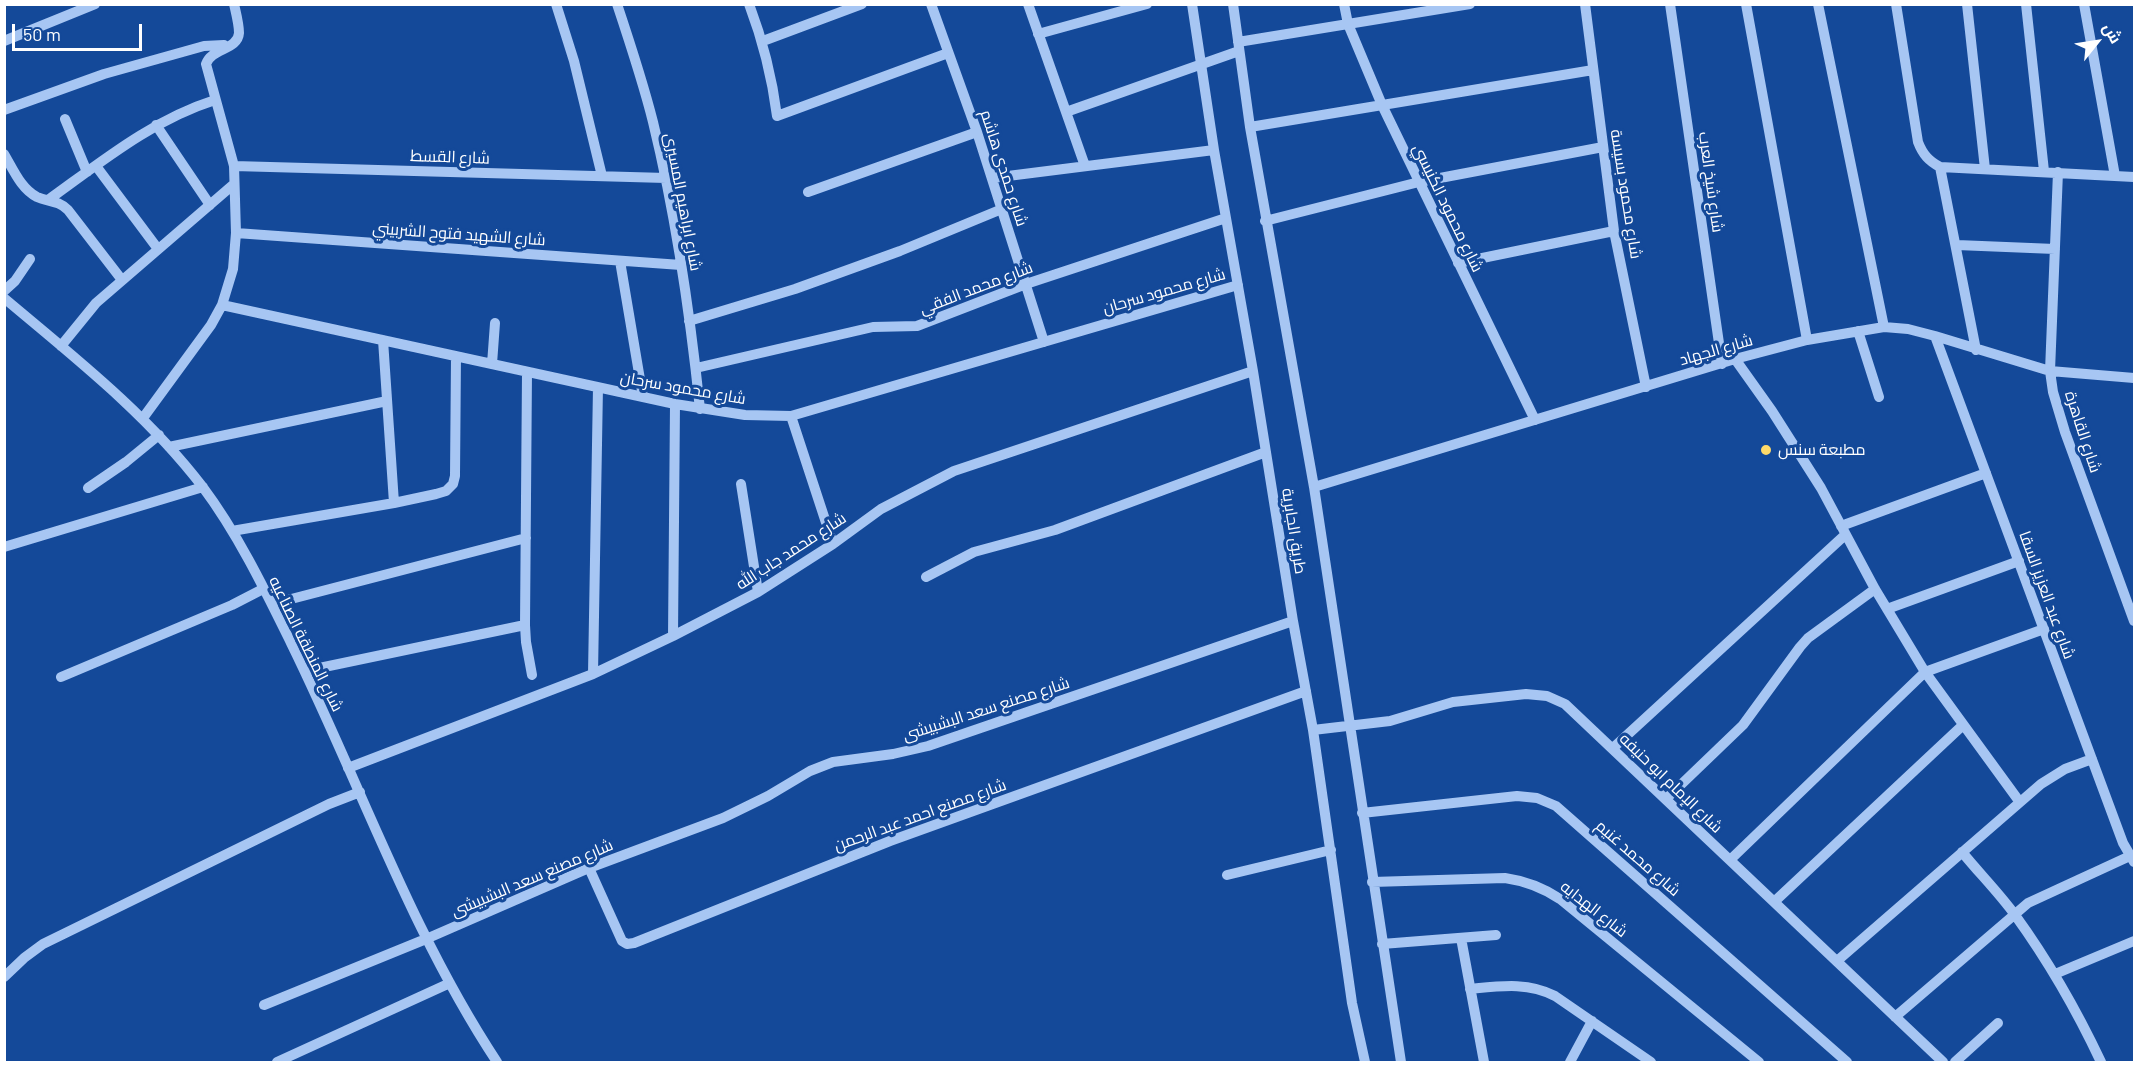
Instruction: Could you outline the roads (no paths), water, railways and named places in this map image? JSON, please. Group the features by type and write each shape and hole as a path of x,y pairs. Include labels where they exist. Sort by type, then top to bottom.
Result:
{"street":[{"path":"4,41 95,4"},
{"path":"143,418 210,325 222,304 233,269 236,233 234,166 206,64 214,52 230,45 237,38 239,32 234,4"},
{"path":"556,4 574,61 602,176"},
{"name":"شارع ابراهيم المسيرى","path":"616,4 641,81 666,178 681,265 700,409"},
{"path":"749,4 763,41 773,84 777,116 948,53"},
{"path":"763,41 862,4"},
{"name":"شارع حمدى هاشم","path":"931,4 992,178 1044,342"},
{"path":"1028,4 1085,166"},
{"path":"1038,34 1147,4"},
{"name":"طريق الجابرية","path":"1192,4 1214,150 1313,730 1352,1003 1365,1062"},
{"name":"طريق الجابرية","path":"1233,4 1265,221 1314,487 1401,1062"},
{"name":"شارع محمود الكنيسي","path":"1344,4 1348,24 1382,105 1535,420"},
{"path":"1066,112 1201,63 1238,46 1348,24 1470,4"},
{"name":"شارع محمود بسيسة","path":"1585,4 1614,231 1646,387"},
{"name":"شارع شيخ العرب","path":"1670,4 1722,364"},
{"path":"1746,4 1808,340"},
{"path":"1818,4 1884,327"},
{"path":"1896,4 1918,142 1922,153 1929,161 1940,167 2134,177"},
{"path":"1967,4 1985,169"},
{"path":"2026,4 2044,171"},
{"path":"2084,4 2115,176"},
{"path":"4,110 104,74 204,46 230,45"},
{"path":"1250,127 1593,70"},
{"path":"48,200 156,125 215,100"},
{"path":"65,119 87,172"},
{"path":"156,125 210,205"},
{"path":"808,192 976,132"},
{"path":"1265,221 1419,182 1603,147"},
{"path":"992,178 1214,150"},
{"path":"4,154 30,193 38,198 62,204 68,210 122,280"},
{"path":"96,166 158,249"},
{"name":"شارع القسط","path":"234,166 666,178"},
{"path":"1940,167 1976,350"},
{"name":"شارع القاهرة","path":"2058,172 2050,371 2058,412 2134,621"},
{"path":"61,346 96,303 234,184"},
{"path":"689,321 795,289 900,251 1002,208"},
{"name":"شارع محمد الفقي","path":"696,368 873,327 916,327 1026,284 1226,218"},
{"path":"1458,263 1614,231"},
{"name":"شارع الشهيد فتوح الشربيني","path":"236,233 681,265"},
{"path":"1957,245 2055,249"},
{"path":"4,291 30,259"},
{"path":"620,261 643,397"},
{"name":"شارع محمود سرحان","path":"222,304 675,405 745,415 791,416 1238,285"},
{"name":"شارع المنطقة الصناعيه","path":"4,298 143,418 202,487 232,531 305,671 426,939 498,1062"},
{"path":"492,364 495,323"},
{"name":"شارع الجهاد","path":"1314,487 1735,360 1808,340 1884,327 1908,329 1935,336 2050,371 2134,378"},
{"path":"1858,331 1879,397"},
{"name":"شارع عبد العزيز السقا","path":"1935,336 2123,843 2132,859"},
{"path":"383,340 394,503"},
{"path":"232,531 394,503 446,491 453,484 455,476 456,356"},
{"path":"1735,360 1795,447 1925,672 2019,801"},
{"name":"شارع محمد جاب الله","path":"348,768 593,674 673,636 758,592 833,544 881,509 954,471 1253,371"},
{"path":"527,372 525,625 532,675"},
{"path":"593,674 598,387"},
{"path":"170,447 387,401"},
{"path":"673,636 675,405"},
{"path":"791,416 833,544"},
{"path":"88,488 126,462 159,435"},
{"path":"926,577 974,552 1055,530 1266,452"},
{"path":"1613,748 1843,531 1986,473"},
{"path":"741,484 758,592"},
{"path":"4,547 202,487"},
{"path":"272,604 526,538"},
{"path":"1887,609 2019,561"},
{"path":"62,677 232,605 263,589"},
{"path":"1666,799 1743,725 1808,638 1875,589"},
{"name":"شارع مصنع سعد البشبيشى","path":"264,1005 426,939 589,868 723,818 768,796 810,771 834,762 893,754 928,746 1293,621"},
{"path":"305,671 525,625"},
{"path":"1730,860 1925,672 2044,629"},
{"name":"شارع مصنع احمد عبد الرحمن","path":"589,868 622,941 627,944 634,943 891,841 1306,691"},
{"name":"شارع الإمام ابو حنيفه","path":"1313,730 1390,721 1454,702 1526,694 1546,696 1565,704 1943,1062"},
{"path":"1774,902 1963,725"},
{"path":"1837,961 2019,801 2066,769 2092,759"},
{"path":"4,977 30,952 43,944 329,804 360,792"},
{"name":"شارع محمد غنيم","path":"1362,813 1517,796 1537,798 1556,806 1847,1062"},
{"path":"1227,875 1331,850"},
{"path":"1962,852 2014,913 2055,974 2101,1062"},
{"path":"1895,1017 2014,913 2044,894 2132,859"},
{"name":"شارع الهدايه","path":"1372,882 1505,878 1525,881 1543,888 1560,899 1759,1062"},
{"path":"1382,944 1496,935"},
{"path":"1461,938 1484,1062"},
{"path":"2055,974 2134,941"},
{"path":"277,1062 450,983"},
{"path":"1470,989 1514,985 1542,990 1651,1062"},
{"path":"1570,1062 1592,1021"},
{"path":"1954,1062 1998,1023"}],"place":[{"name":"مطبعة سنس","path":"1766,450"}]}
